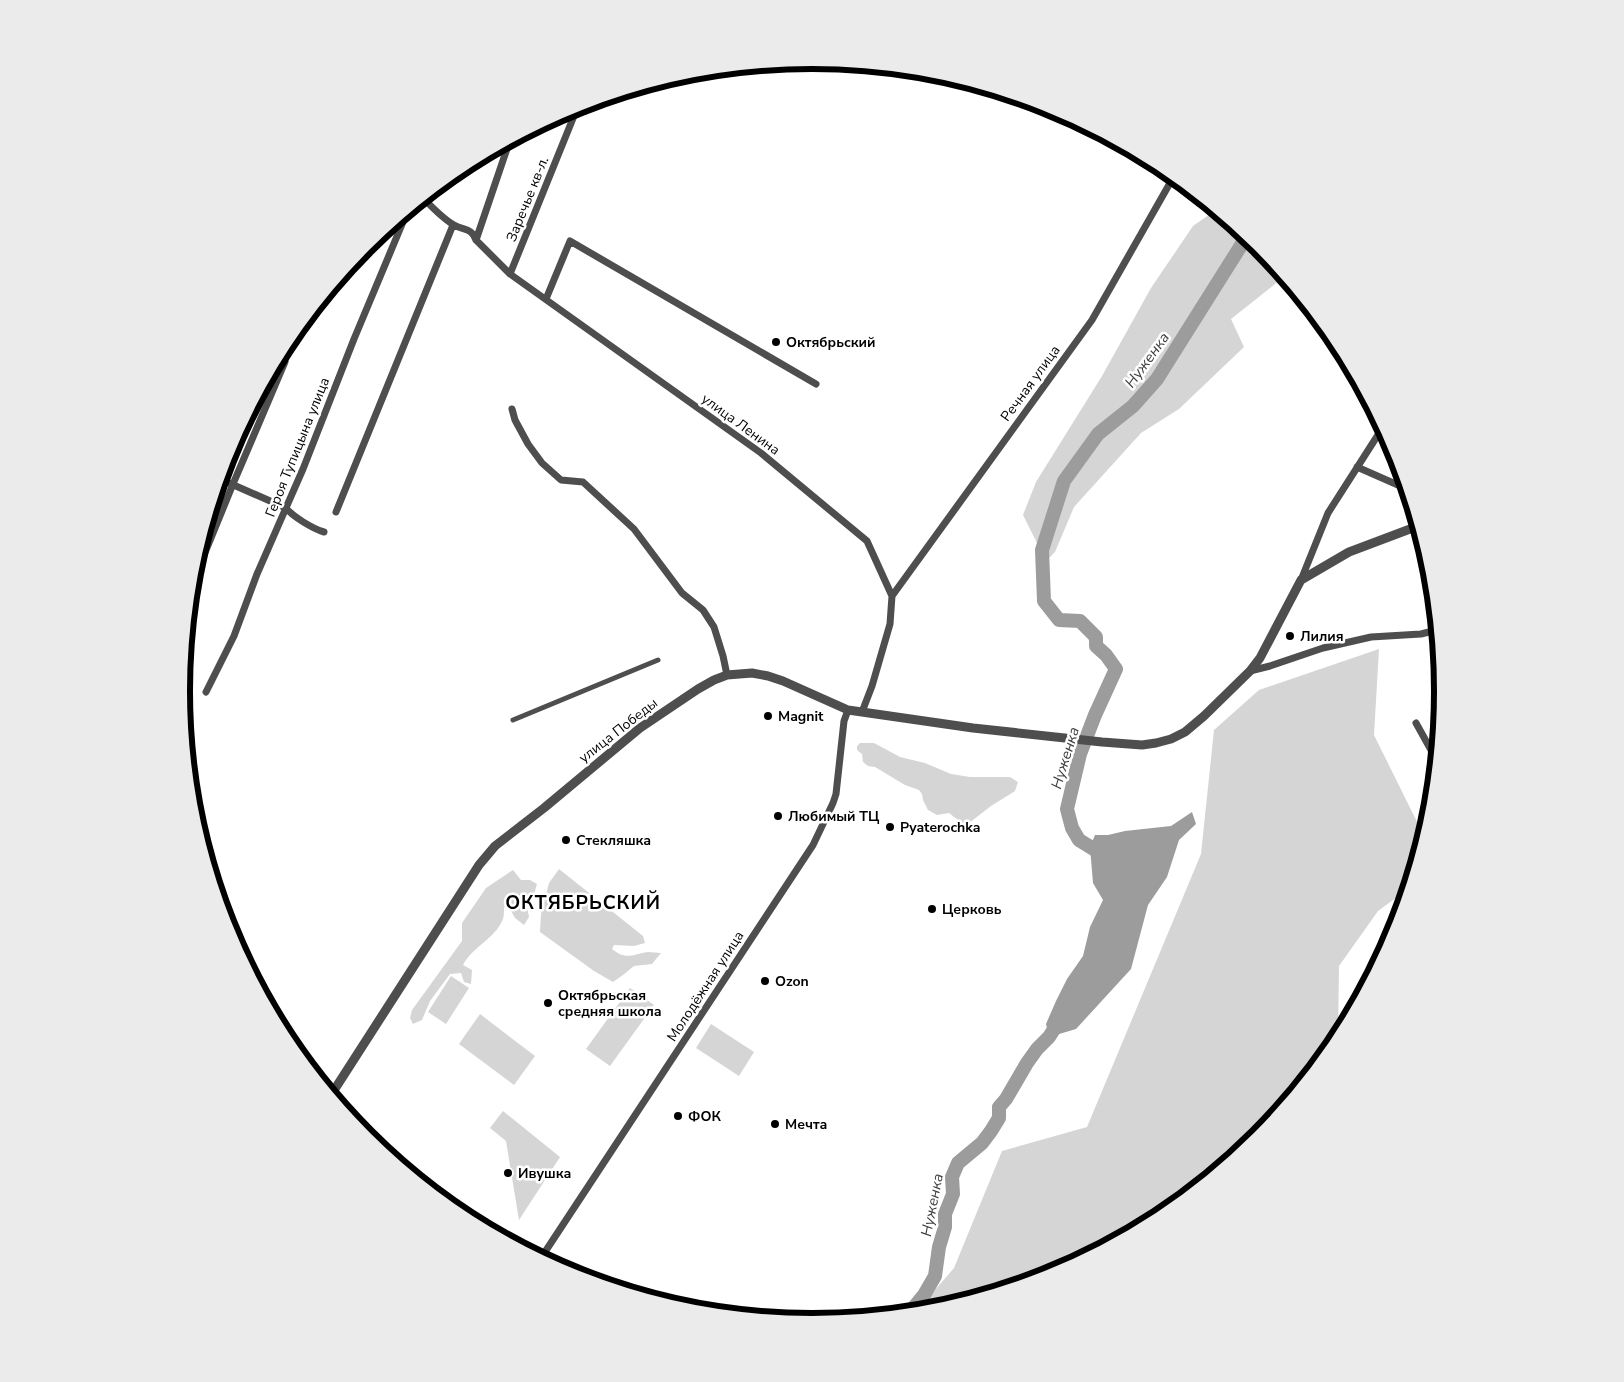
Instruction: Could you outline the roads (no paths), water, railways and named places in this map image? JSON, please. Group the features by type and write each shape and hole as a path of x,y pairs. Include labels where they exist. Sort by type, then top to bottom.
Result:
{"street":[{"name":"Заречье кв-л.","path":"510,274 574,116"},
{"path":"476,240 507,149"},
{"name":"Речная улица","path":"892,596 1092,320 1170,183"},
{"name":"улица Ленина","path":"427,202 454,225 469,230 476,240 510,274 761,453 866,541 892,596"},
{"name":"Героя Тупицына улица","path":"206,692 234,636 256,574 286,508 403,222"},
{"path":"336,512 454,225"},
{"path":"546,299 570,241 816,384"},
{"path":"207,548 285,362"},
{"path":"512,409 515,420 528,444 542,463 561,480 583,482 634,529 682,592 703,610 714,627 728,675"},
{"path":"1300,580 1328,513 1378,434"},
{"path":"1357,467 1399,485"},
{"path":"226,482 286,508 316,530 324,532"},
{"path":"1300,580 1349,552 1412,528"},
{"name":"улица Победы","path":"334,1090 479,866 495,846 640,728 714,680 728,675 752,673 783,681 848,710 973,728 1063,738 1142,745 1156,743 1171,739 1185,732 1250,671 1260,658 1300,580"},
{"path":"862,712 872,686 890,624 892,596"},
{"path":"1250,671 1323,648 1371,637 1422,634 1431,632"},
{"path":"513,720 658,660"},
{"name":"Молодёжная улица","path":"545,1253 813,845 836,794 844,721 848,710"},
{"path":"1416,723 1431,750"}],"waterway":[{"name":"Нуженка","path":"1105,856 1079,840 1072,828 1067,809 1080,754 1116,669 1106,655 1096,646 1096,637 1080,621 1059,620 1044,601 1042,550 1064,481 1098,434 1133,406 1157,379 1243,243"},
{"name":"Нуженка","path":"917,1304 935,1276 939,1247 945,1227 945,1214 953,1194 952,1177 958,1163 982,1143 991,1131 999,1118 999,1107 1006,1099 1027,1063 1058,1023"}],"place":[{"name":"Октябрьский","path":"776,342"},
{"name":"Лилия","path":"1290,636"},
{"name":"Magnit","path":"768,716"},
{"name":"Любимый ТЦ","path":"778,816"},
{"name":"Pyaterochka","path":"890,827"},
{"name":"Стекляшка","path":"566,840"},
{"name":"Церковь","path":"932,909"},
{"name":"Ozon","path":"765,981"},
{"name":"Октябрьская средняя школа","path":"548,1003"},
{"name":"ФОК","path":"678,1116"},
{"name":"Мечта","path":"775,1124"},
{"name":"Ивушка","path":"508,1173"}],"district":[{"name":"ОКТЯБРЬСКИЙ","path":"583,902"}]}
